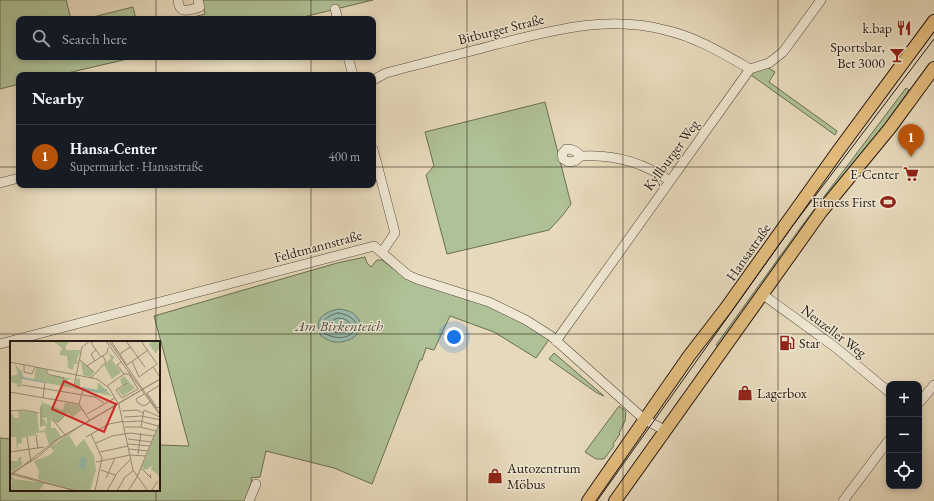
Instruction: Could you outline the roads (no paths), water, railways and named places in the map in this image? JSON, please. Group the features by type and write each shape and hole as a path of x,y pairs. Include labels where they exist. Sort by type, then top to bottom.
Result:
{"main road":[{"name":"Hansastraße","path":"588,501 688,356 726,308 830,161 934,21"},
{"path":"616,501 821,212 890,128 934,68"}],"street":[{"path":"178,0 179,7 186,11 200,7 198,0"},
{"path":"750,69 768,63 783,52 821,0"},
{"path":"335,9 337,16"},
{"name":"Bitburger Straße","path":"376,78 386,72 534,35 568,27 597,24 616,24 664,30 714,48 750,69"},
{"path":"349,60 352,72"},
{"name":"Kyllburger Weg","path":"556,341 750,69"},
{"path":"581,156 606,156 625,159 646,167 670,181"},
{"path":"376,160 395,233 382,252"},
{"path":"0,183 16,179"},
{"name":"Feldtmannstraße","path":"11,341 374,246 408,275 489,302 526,320 551,336 644,419 666,431"},
{"name":"Neuzeller Weg","path":"762,294 835,347 886,390"},
{"name":"Feldtmannstraße","path":"0,344 10,341"},
{"path":"922,399 934,385"},
{"path":"843,501 886,444"},
{"path":"249,501 256,484"}],"water":[{"name":"Am Birkenteich","path":"339,309 354,314 360,321 361,326 356,335 347,341 333,342 321,336 318,325 319,321 324,315 333,310"}],"tram line":[{"path":"597,501 791,228 934,39"}],"place":[{"name":"k.bap","path":"904,28"},
{"name":"Sportsbar, Bet 3000","path":"897,55"},
{"name":"Hansa-Center","path":"911,157"},
{"name":"E-Center","path":"911,174"},
{"name":"Fitness First","path":"888,202"},
{"name":"Star","path":"787,343"},
{"name":"Lagerbox","path":"745,393"},
{"name":"Autozentrum Möbus","path":"495,476"}]}
